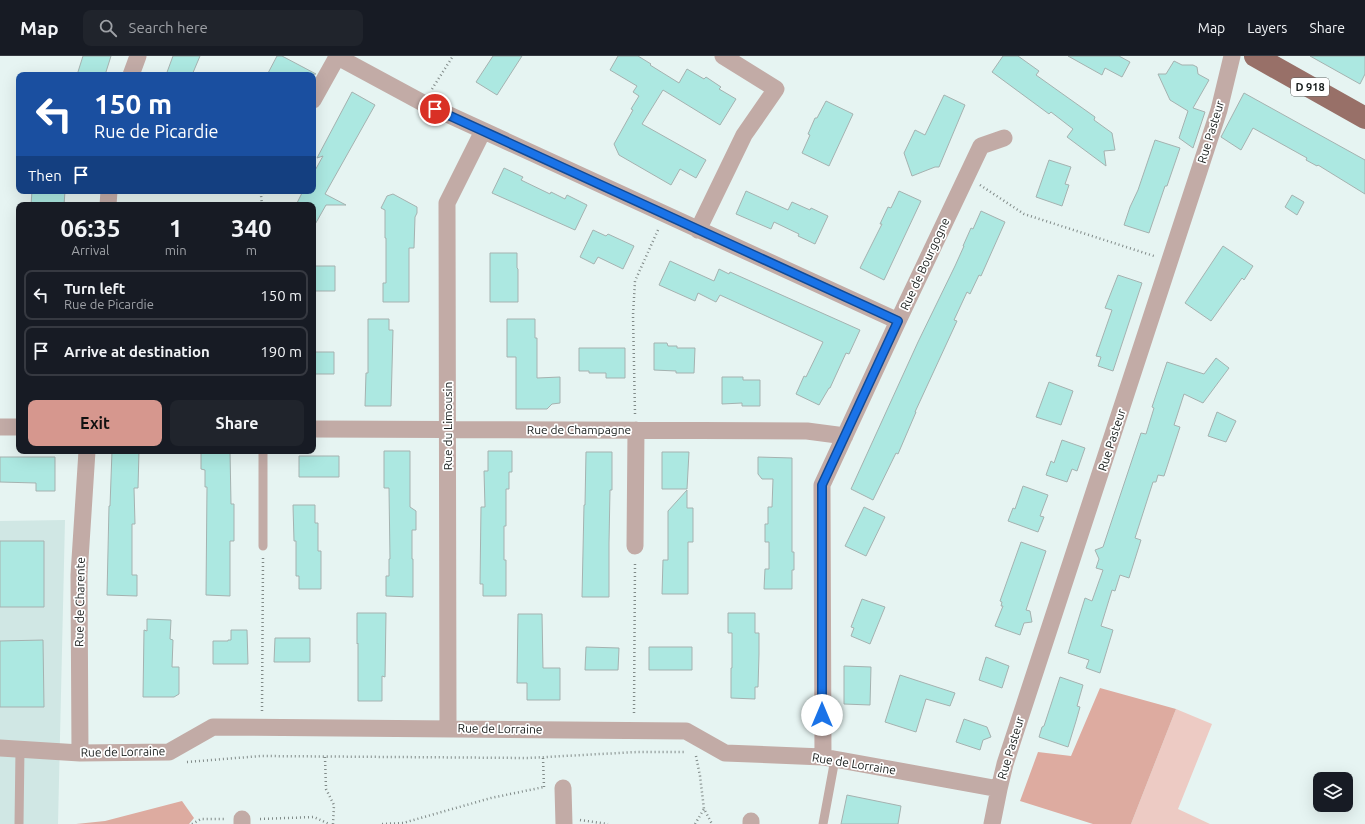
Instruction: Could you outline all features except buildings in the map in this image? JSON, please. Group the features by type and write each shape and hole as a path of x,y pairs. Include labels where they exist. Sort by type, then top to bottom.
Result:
{"main road":[{"name":"D 918","path":"1254,56 1365,118"}],"street":[{"path":"132,72 138,56"},
{"path":"316,94 336,56 423,103 898,321"},
{"path":"698,230 744,135 776,89 723,56"},
{"name":"Rue Pasteur","path":"992,824 1005,764 1219,110 1232,56"},
{"name":"Rue du Limousin","path":"448,729 447,203 483,131"},
{"name":"Rue de Bourgogne","path":"829,758 822,485 981,146 1004,138"},
{"path":"0,427 16,427"},
{"name":"Rue de Champagne","path":"316,428 807,431 845,436"},
{"path":"635,546 636,430"},
{"name":"Rue de Charente","path":"80,753 79,575 87,454"},
{"name":"Rue de Lorraine","path":"0,748 80,753 169,752 213,727 686,731 725,753 829,758 999,789"},
{"path":"563,788 564,821"}],"lane":[{"path":"263,454 263,546"},
{"path":"20,749 20,824"},
{"path":"823,824 829,758"}],"path":[{"path":"423,103 453,56"},
{"path":"966,176 1024,214 1170,261"},
{"path":"636,430 633,315 635,281 666,215"},
{"path":"262,728 263,546"},
{"path":"634,731 635,546"},
{"path":"169,752 188,763 261,756 528,758 637,752 682,751 689,753"},
{"path":"696,754 704,809 712,824"},
{"path":"325,757 326,789 334,805 333,824"},
{"path":"382,824 403,823 491,798 544,787"},
{"path":"695,824 704,809"},
{"path":"564,821 608,824"}],"shaded area":[{"path":"65,520 58,824 0,824 0,521"},
{"path":"1100,688 1176,709 1131,824 1093,824 1020,801 1038,752 1071,756"},
{"path":"1176,709 1212,724 1178,809 1210,824 1131,824"},
{"path":"182,801 194,818 189,824 76,824 105,821"}],"route":[{"path":"435,109 898,321 822,485 822,715"}]}
